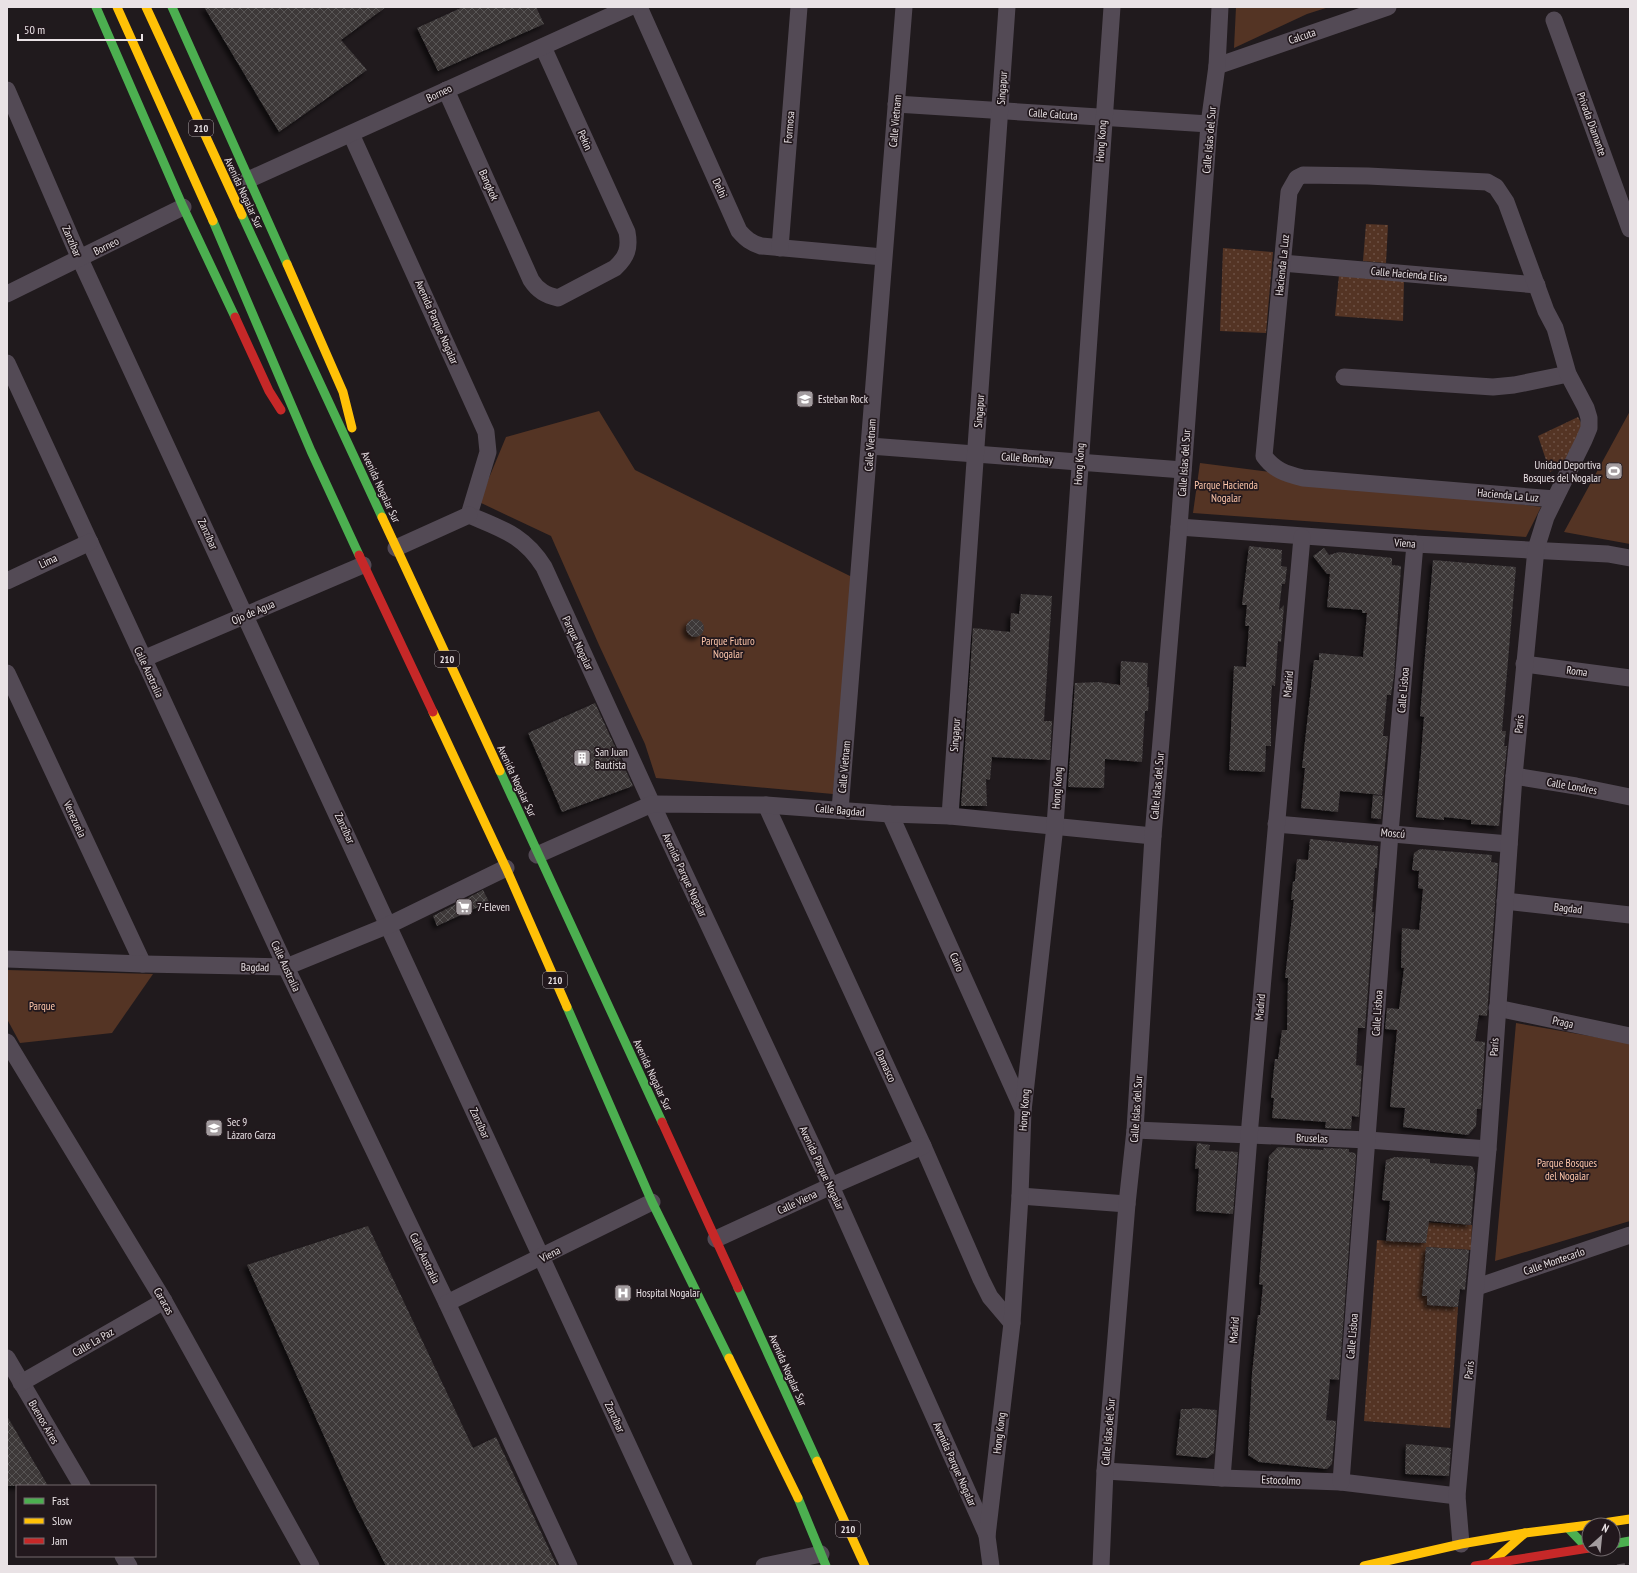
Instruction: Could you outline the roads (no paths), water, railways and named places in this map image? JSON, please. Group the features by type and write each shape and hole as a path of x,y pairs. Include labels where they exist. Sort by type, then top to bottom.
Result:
{"main road":[{"path":"96,7 183,208 269,391 286,419 311,451"},
{"name":"210","path":"117,7 225,248 311,451 506,868 652,1202 802,1506 823,1560"},
{"path":"115,50 119,26 134,11 148,7 154,8 171,14 179,23"},
{"path":"172,7 343,392 351,426 357,463"},
{"name":"Avenida Nogalar Sur","path":"154,8 256,249 357,463 865,1566"},
{"path":"1364,1566 1461,1544 1525,1533 1581,1526"},
{"path":"1568,1528 1581,1541"},
{"path":"1491,1563 1525,1533"},
{"path":"1475,1566 1581,1549"}],"street":[{"name":"Borneo","path":"248,180 630,7"},
{"name":"Delhi","path":"639,7 739,231 745,239 752,244 780,248 883,257"},
{"name":"Formosa","path":"780,248 799,7"},
{"name":"Calle Vietnam","path":"840,810 904,7"},
{"name":"Singapur","path":"950,816 1007,7"},
{"name":"Hong Kong","path":"991,1566 987,1536 1012,1322 1020,1196 1023,1111 1055,826 1103,117 1112,7"},
{"name":"Calle Islas del Sur","path":"1101,1566 1105,1471 1127,1204 1135,1130 1153,836 1179,527 1209,124 1217,66 1220,7"},
{"name":"Calcuta","path":"1217,66 1388,7"},
{"name":"Privada Diamante","path":"1554,20 1630,229"},
{"name":"Pekin","path":"531,280 536,288 543,293 558,298 615,268 623,261 629,244 627,232 543,47"},
{"name":"Zanzíbar","path":"7,90 80,259 246,615 684,1566"},
{"name":"Bangkok","path":"446,90 531,280"},
{"name":"Calle Calcuta","path":"896,104 1209,124"},
{"name":"Avenida Parque Nogalar","path":"351,134 486,432 488,452 469,515"},
{"name":"Hacienda La Luz","path":"1536,549 1546,517 1555,499 1589,428 1589,418 1586,408 1568,374 1555,328 1536,285 1506,202 1496,186 1487,182 1368,176 1303,175 1297,178 1289,192 1282,263 1264,456 1270,464 1278,470 1303,478 1555,499"},
{"name":"Borneo","path":"7,294 183,208"},
{"name":"Calle Hacienda Elisa","path":"1282,263 1536,285"},
{"name":"Calle Australia","path":"7,363 286,967 447,1303 569,1566"},
{"path":"1344,377 1493,387 1514,385 1568,374"},
{"name":"Calle Bombay","path":"870,446 1183,470"},
{"path":"396,548 469,515"},
{"name":"Parque Nogalar","path":"469,515 506,530 534,552 544,567 652,804"},
{"name":"Viena","path":"1179,527 1302,537 1536,549 1608,554 1630,558"},
{"name":"Madrid","path":"1222,1478 1249,1136 1302,537"},
{"name":"Lima","path":"7,581 90,542"},
{"name":"Calle Lisboa","path":"1341,1482 1390,833 1416,544"},
{"name":"París","path":"1461,1544 1457,1496 1477,1287 1488,1149 1514,776 1536,549"},
{"name":"Ojo de Agua","path":"143,659 363,565"},
{"name":"Roma","path":"1524,664 1630,678"},
{"name":"Venezuela","path":"7,673 143,964"},
{"name":"Calle Londres","path":"1514,776 1576,786 1630,797"},
{"name":"Avenida Parque Nogalar","path":"652,804 831,1186 987,1536"},
{"name":"Calle Bagdad","path":"537,855 652,804 766,805 890,814 950,816 1153,836"},
{"name":"Damasco","path":"766,805 923,1146 981,1279 990,1297 1012,1322"},
{"name":"Cairo","path":"890,814 1023,1111"},
{"name":"Moscú","path":"1276,824 1509,844"},
{"name":"Bagdad","path":"7,959 286,967 389,925 506,868"},
{"name":"Bagdad","path":"1505,901 1630,915"},
{"name":"Praga","path":"1497,1008 1630,1036"},
{"name":"Caracas","path":"7,1042 164,1301 311,1566"},
{"name":"Bruselas","path":"1135,1130 1368,1140 1488,1149"},
{"name":"Calle Viena","path":"716,1240 831,1186 923,1146"},
{"path":"1020,1196 1127,1204"},
{"name":"Viena","path":"447,1303 542,1258 652,1202"},
{"name":"Calle Montecarlo","path":"1477,1287 1630,1235"},
{"name":"Calle La Paz","path":"21,1383 164,1301"},
{"name":"Buenos Aires","path":"7,1358 81,1485"},
{"name":"Estocolmo","path":"1105,1471 1222,1478 1341,1482 1457,1496"},
{"path":"124,1557 129,1566"},
{"path":"764,1566 823,1560"}],"railway":[{"path":"1617,1566 1630,1564"}],"place":[{"name":"Esteban Rock","path":"805,399"},
{"name":"Unidad Deportiva Bosques del Nogalar","path":"1614,471"},
{"name":"San Juan Bautista","path":"582,758"},
{"name":"7-Eleven","path":"464,907"},
{"name":"Sec 9 Lázaro Garza","path":"214,1128"},
{"name":"Hospital Nogalar","path":"623,1293"}],"park label":[{"name":"Parque Hacienda Nogalar","path":"1226,491"},
{"name":"Parque Futuro Nogalar","path":"728,647"},
{"name":"Parque","path":"42,1006"},
{"name":"Parque Bosques del Nogalar","path":"1567,1169"}]}
